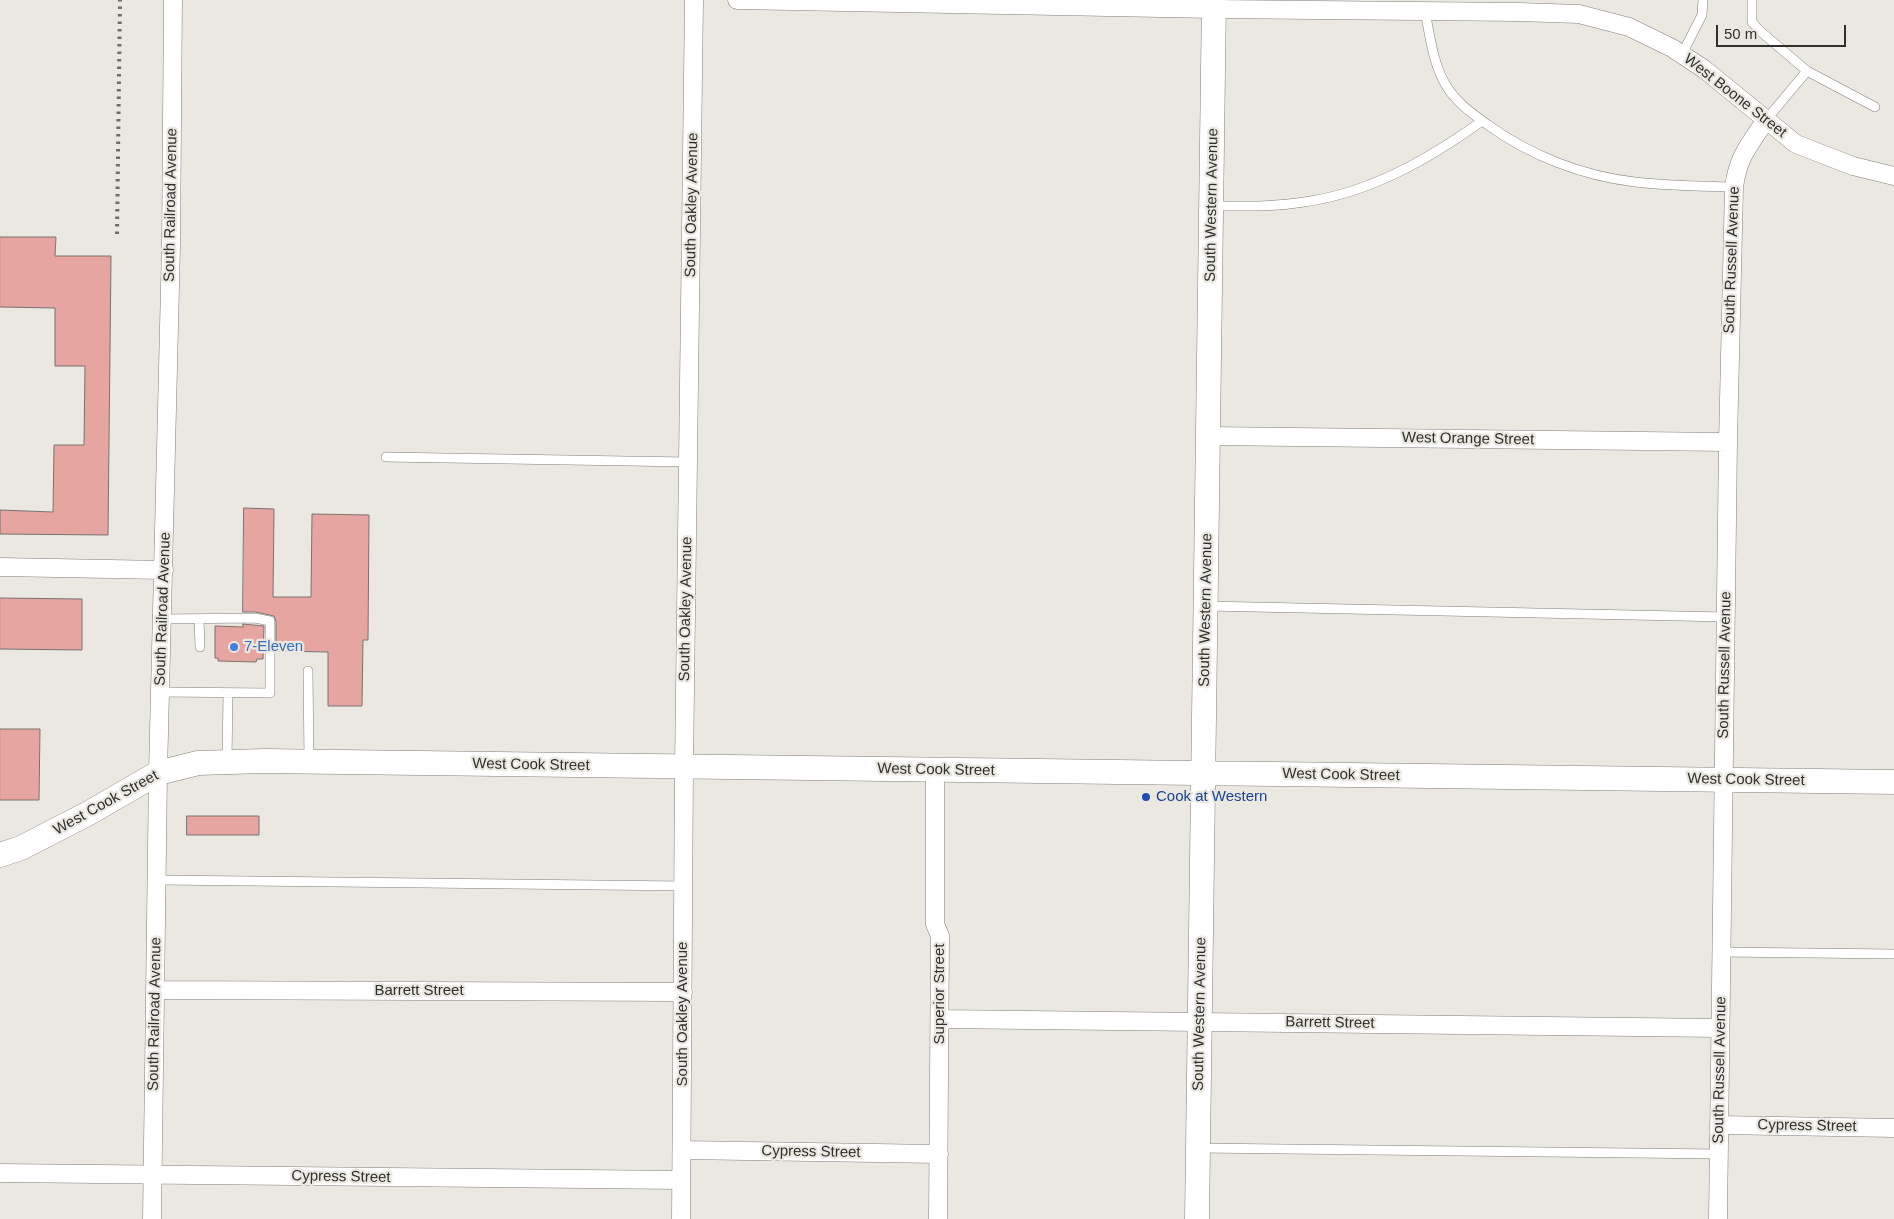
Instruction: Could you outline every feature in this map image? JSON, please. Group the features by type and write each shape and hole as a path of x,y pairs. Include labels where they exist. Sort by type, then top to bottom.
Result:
{"street":[{"name":"South Railroad Avenue","path":"152,1219 158,773 171,246 173,0"},
{"name":"South Oakley Avenue","path":"681,1219 684,767 694,0"},
{"name":"West Boone Street","path":"737,0 1214,5 1579,14 1629,27 1682,54 1704,69 1796,144 1853,166 1894,176"},
{"name":"South Western Avenue","path":"1197,1219 1214,5"},
{"name":"South Russell Avenue","path":"1718,1219 1728,442 1734,187 1736,169 1742,155 1766,120"},
{"name":"West Orange Street","path":"1208,436 1728,442"},
{"path":"0,567 164,570"},
{"name":"West Cook Street","path":"0,854 21,848 89,813 158,773 198,763 309,762 1894,782"},
{"name":"Superior Street","path":"935,770 935,924 940,936 938,1219"},
{"name":"Barrett Street","path":"155,990 683,992"},
{"name":"Barrett Street","path":"940,1019 1720,1028"},
{"name":"Cypress Street","path":"1719,1125 1894,1128"},
{"name":"Cypress Street","path":"682,1150 939,1154"},
{"name":"Cypress Street","path":"0,1173 682,1180"}],"lane":[{"path":"1682,54 1702,15 1703,0"},
{"path":"1752,0 1752,22 1760,31 1808,71 1875,107"},
{"path":"1425,11 1439,72 1447,87 1459,103 1482,121 1525,148 1583,171 1633,182 1734,187"},
{"path":"1766,120 1808,71"},
{"path":"1212,206 1278,205 1305,202 1337,195 1397,173 1424,160 1482,121"},
{"path":"386,457 688,462"},
{"path":"1206,606 1726,618"},
{"path":"160,692 270,693 270,621 255,618 162,620"},
{"path":"199,619 200,647"},
{"path":"308,671 309,762"},
{"path":"227,762 228,693"},
{"path":"162,880 684,886"},
{"path":"1721,952 1894,954"},
{"path":"1198,1148 1719,1154"}],"building":[{"path":"0,237 56,237 55,256 111,256 108,535 0,534 0,510 53,512 54,445 84,445 85,366 55,366 55,308 0,307"},
{"path":"244,508 274,509 273,597 311,597 312,514 369,515 368,640 363,640 362,706 328,706 328,652 276,651 276,621 274,616 256,612 243,612"},
{"path":"0,598 82,599 82,650 0,649"},
{"path":"243,624 264,626 263,659 257,659 256,662 218,661 218,658 215,658 215,626 243,627"},
{"path":"0,729 40,729 39,800 0,800"},
{"path":"187,816 259,816 259,835 187,835"}],"railway":[{"path":"117,234 120,0"}],"place":[{"name":"7-Eleven","path":"234,647"},
{"name":"Cook at Western","path":"1146,797"}]}
